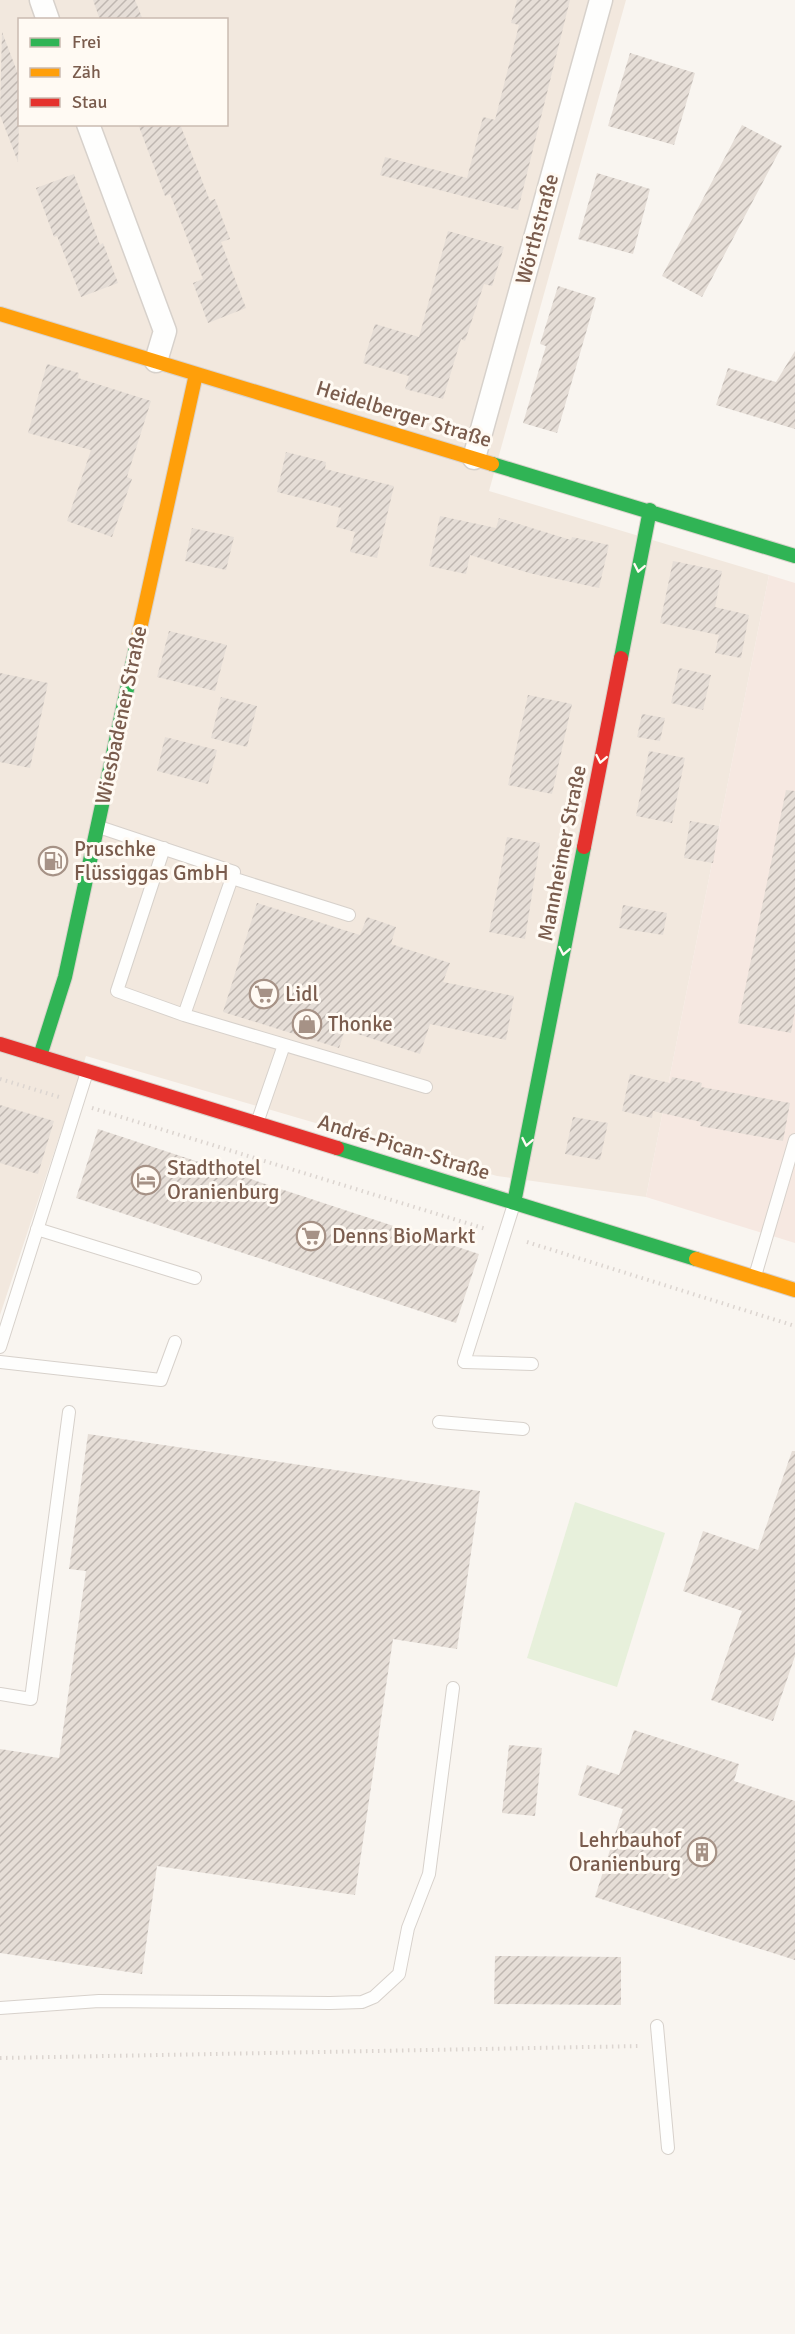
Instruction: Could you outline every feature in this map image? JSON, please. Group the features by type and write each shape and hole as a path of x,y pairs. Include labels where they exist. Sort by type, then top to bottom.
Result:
{"street":[{"path":"41,0 47,18"},
{"name":"Wörthstraße","path":"474,458 601,0"},
{"path":"89,126 165,331 156,361"},
{"name":"Heidelberger Straße","path":"0,314 795,555"},
{"name":"Wiesbadener Straße","path":"40,1056 64,977 196,374"},
{"name":"Mannheimer Straße","path":"514,1203 650,510"},
{"name":"André-Pican-Straße","path":"0,1044 795,1290"}],"lane":[{"path":"98,827 234,872 184,1015"},
{"path":"164,848 117,991 184,1015 426,1088"},
{"path":"231,878 349,915"},
{"path":"257,1124 284,1045"},
{"path":"0,1347 87,1071"},
{"path":"755,1277 795,1140"},
{"path":"514,1203 464,1362 532,1364"},
{"path":"37,1229 195,1278"},
{"path":"0,1362 161,1380 175,1342"},
{"path":"0,1694 31,1699 69,1412"},
{"path":"439,1422 523,1430"},
{"path":"0,2008 99,2001 330,2003 362,2002 374,1997 399,1974 408,1928 429,1874 453,1688"},
{"path":"657,2026 668,2148"}],"path":[{"path":"0,1079 487,1230"},
{"path":"527,1242 795,1326"},
{"path":"0,2058 658,2046"}],"shaded area":[{"path":"0,0 626,0 489,491 769,575 646,1197 497,1176 86,1056 0,1315"},
{"path":"769,575 795,583 795,1243 646,1197"}],"green space":[{"path":"575,1502 665,1533 617,1687 527,1658"}],"building":[{"path":"93,0 135,0 142,18 99,18"},
{"path":"517,0 570,0 518,210 380,175 385,157 467,178 483,117 495,120 519,25 511,23"},
{"path":"2,32 18,74 18,162 0,115"},
{"path":"630,53 695,73 674,145 608,126"},
{"path":"742,125 782,146 702,297 662,276"},
{"path":"139,126 181,126 210,201 215,199 230,239 221,242 246,308 208,323 193,283 203,279 170,194 165,196"},
{"path":"597,173 650,189 633,254 578,239"},
{"path":"74,174 100,245 103,243 118,283 81,297 57,236 54,237 36,188"},
{"path":"448,231 504,247 492,286 484,284 465,341 461,339 443,399 405,389 409,376 363,363 375,324 419,337"},
{"path":"558,286 596,298 557,433 523,423 546,346 540,344"},
{"path":"795,351 795,429 716,405 728,368 776,382"},
{"path":"47,364 79,373 78,378 151,401 127,477 132,479 112,537 67,521 91,450 28,433"},
{"path":"286,452 326,462 325,469 394,486 377,558 350,552 355,532 336,527 341,508 277,492"},
{"path":"440,516 496,528 499,518 571,540 572,537 609,545 599,588 529,573 470,555 466,574 429,566"},
{"path":"192,528 234,537 226,570 185,561"},
{"path":"673,561 722,571 715,607 749,615 741,658 715,653 719,635 660,623"},
{"path":"169,631 227,645 215,691 157,677"},
{"path":"679,668 711,675 703,710 671,703"},
{"path":"0,673 48,683 30,768 0,762"},
{"path":"528,695 572,704 552,794 508,785"},
{"path":"221,697 257,706 247,747 211,738"},
{"path":"642,714 665,718 660,741 637,737"},
{"path":"165,737 217,750 208,784 157,771"},
{"path":"649,751 685,758 672,823 636,816"},
{"path":"786,790 795,791 795,1011 791,1033 738,1023"},
{"path":"690,821 719,826 713,863 684,858"},
{"path":"507,837 540,843 525,939 489,932"},
{"path":"257,903 360,935 367,917 396,927 391,944 450,963 443,982 514,996 506,1040 430,1024 420,1054 345,1030 339,1048 223,1012"},
{"path":"623,905 667,913 663,935 619,928"},
{"path":"630,1074 670,1083 672,1077 702,1083 701,1087 790,1103 783,1141 700,1126 701,1122 653,1111 652,1118 622,1111"},
{"path":"0,1105 54,1121 38,1174 0,1163"},
{"path":"573,1117 608,1123 600,1160 565,1154"},
{"path":"98,1129 479,1254 456,1323 76,1198"},
{"path":"88,1434 480,1491 457,1649 393,1639 355,1895 157,1866 142,1974 0,1953 0,1749 59,1758 86,1571 69,1569"},
{"path":"792,1451 795,1451 795,1656 773,1721 711,1700 742,1611 683,1591 703,1531 758,1550"},
{"name":"Lehrbauhof Oranienburg","path":"634,1730 739,1764 734,1781 795,1801 795,1960 595,1897 623,1809 578,1795 587,1765 619,1775"},
{"path":"509,1745 542,1748 535,1816 502,1813"},
{"path":"495,1956 621,1957 621,2005 494,2004"}],"traffic: fast":[{"path":"492,464 795,556"},
{"path":"621,658 650,510"},
{"path":"40,1056 65,977 138,638"},
{"path":"514,1203 584,847"},
{"path":"337,1148 696,1259"}],"traffic: slow":[{"path":"0,314 492,464"},
{"path":"138,638 196,374"},
{"path":"696,1259 795,1290"}],"traffic: jam":[{"path":"584,847 621,658"},
{"path":"0,1044 337,1148"}],"place":[{"name":"Pruschke Flüssiggas GmbH","path":"53,861"},
{"name":"Lidl","path":"264,994"},
{"name":"Thonke","path":"307,1024"},
{"name":"Stadthotel Oranienburg","path":"146,1180"},
{"name":"Denns BioMarkt","path":"311,1236"},
{"name":"Lehrbauhof Oranienburg","path":"702,1852"}]}
